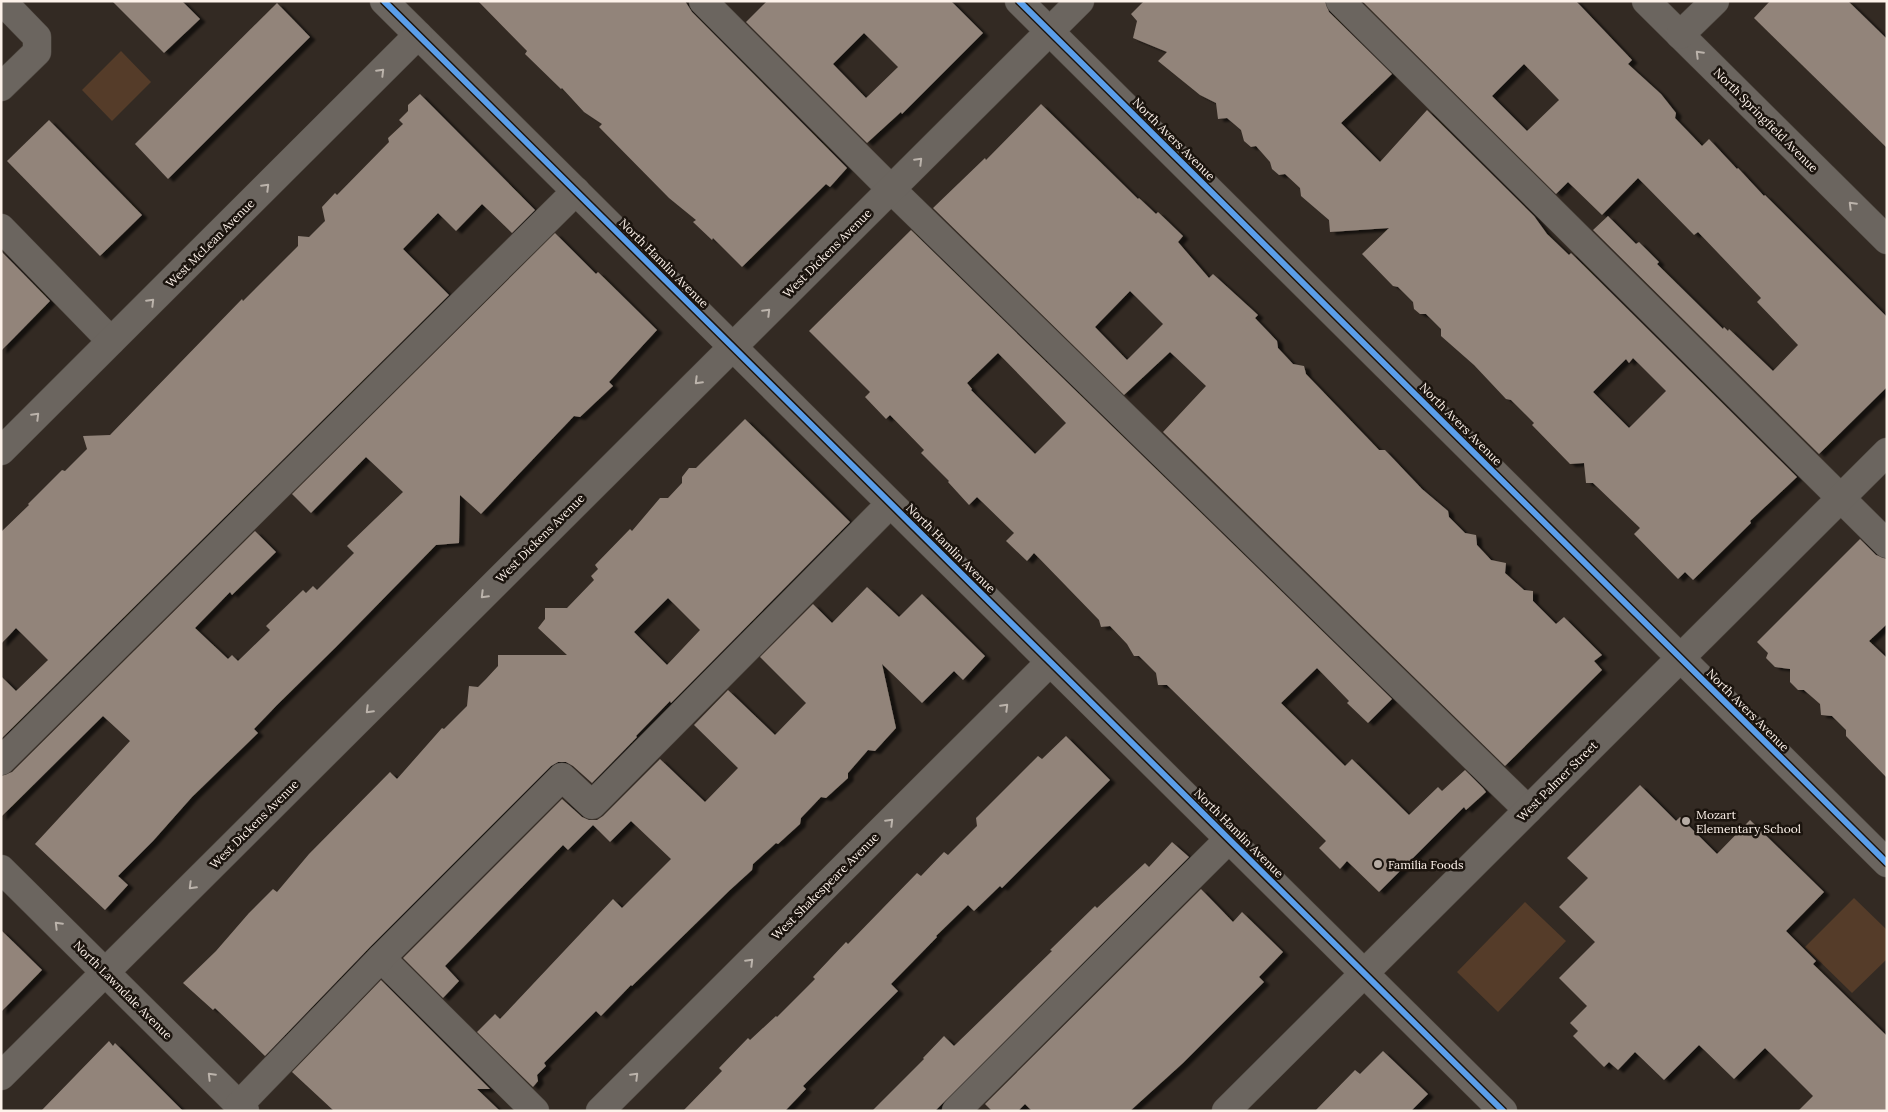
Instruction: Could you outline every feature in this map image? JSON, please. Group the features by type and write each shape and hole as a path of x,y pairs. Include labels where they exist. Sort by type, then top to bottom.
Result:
{"street":[{"path":"1,87 37,52 37,37 2,1"},
{"name":"North Hamlin Avenue","path":"384,1 1503,1111"},
{"path":"703,1 891,189 1528,810"},
{"name":"North Avers Avenue","path":"1019,1 1887,864"},
{"name":"West Dickens Avenue","path":"1,1076 1080,1"},
{"path":"1340,1 1887,544"},
{"name":"North Springfield Avenue","path":"1646,1 1887,240"},
{"path":"1680,35 1715,1"},
{"name":"West McLean Avenue","path":"1,451 418,35"},
{"path":"1,761 576,191"},
{"path":"1,228 111,341"},
{"name":"West Palmer Street","path":"1226,1111 1887,452"},
{"path":"242,1108 381,958 562,777 592,805 890,504"},
{"name":"West Shakespeare Avenue","path":"600,1111 1050,662"},
{"path":"956,1111 1229,839"},
{"name":"North Lawndale Avenue","path":"1,869 242,1108"},
{"path":"381,958 534,1111"}],"shaded area":[{"path":"121,51 151,82 112,121 82,90"},
{"path":"1854,898 1887,930 1887,959 1852,993 1805,947"},
{"path":"1525,902 1566,941 1498,1012 1457,972"}],"building":[{"path":"112,1 182,1 200,19 164,53"},
{"path":"478,1 685,1 692,12 847,168 830,187 826,184 742,267 713,238 712,240 693,222 696,220 669,198 599,127 602,124 584,112 562,88 525,54 527,51"},
{"path":"767,1 951,1 983,33 902,114 901,112 867,143 746,22","holes":["864,33 898,67 866,98 833,64"]},
{"path":"1144,1 1325,1 1329,12 1392,74 1341,123 1380,162 1427,110 1534,216 1547,234 1569,255 1571,253 1797,477 1750,521 1751,523 1693,580 1685,572 1678,579 1634,534 1640,528 1593,483 1586,483 1584,463 1570,464 1532,425 1534,423 1511,400 1506,399 1474,365 1441,336 1441,329 1426,314 1420,314 1414,309 1413,302 1398,287 1393,286 1362,254 1389,228 1330,232 1329,220 1301,196 1300,188 1285,174 1279,175 1272,169 1270,162 1256,146 1251,147 1244,141 1241,130 1227,118 1218,119 1216,103 1200,95 1158,61 1167,52 1133,38 1137,21 1131,14","holes":["1633,358 1666,391 1629,428 1593,392 1626,359 1629,363"]},
{"path":"1362,1 1576,1 1632,60 1628,64 1661,94 1676,113 1675,118 1702,146 1709,139 1887,317 1887,387 1819,454 1593,230 1608,216 1636,244 1639,242 1659,262 1657,264 1723,329 1724,327 1728,331 1729,329 1773,371 1798,345 1757,302 1761,298 1698,232 1694,235 1638,178 1602,215 1568,182 1556,194","holes":["1524,64 1559,100 1527,131 1492,96"]},
{"path":"1770,1 1848,1 1887,39 1887,148 1754,18"},
{"path":"277,3 310,37 168,179 135,144"},
{"path":"420,94 535,210 512,233 482,204 456,231 438,213 403,249 449,295 1,739 1,676 16,691 48,660 16,628 1,644 1,532 62,470 65,471 87,449 83,436 110,435 242,299 243,301 298,246 298,236 309,237 325,221 322,207 335,193 337,195 389,142 388,138 403,124 399,120 408,111 408,105"},
{"path":"1041,104 1138,199 1156,214 1158,212 1183,236 1178,242 1209,278 1213,274 1258,315 1255,318 1277,341 1278,348 1293,364 1304,366 1306,374 1379,450 1385,450 1422,489 1448,511 1449,517 1465,533 1476,535 1477,545 1491,560 1506,563 1505,573 1524,590 1533,591 1533,601 1556,624 1564,617 1602,655 1594,661 1602,670 1505,766 1163,432 1206,386 1170,352 1124,395 933,208 985,158 986,160","holes":["1130,291 1163,324 1127,360 1095,327"]},
{"path":"49,120 142,215 100,256 7,161"},
{"path":"911,230 1392,699 1368,723 1347,703 1349,701 1317,668 1281,703 1345,766 1352,759 1409,815 1438,787 1442,791 1465,770 1486,792 1466,810 1464,807 1379,892 1347,861 1340,869 1319,848 1326,841 1167,685 1158,685 1156,673 1139,656 1134,656 1127,644 1110,626 1101,627 1099,620 1034,553 1027,561 1006,541 1014,533 977,497 969,505 949,481 921,453 924,450 890,415 886,419 865,397 870,392 809,331","holes":["998,353 1066,423 1035,454 971,390 967,383"]},
{"path":"555,233 657,330 609,382 613,386 580,417 574,416 481,514 460,495 459,543 436,545 277,705 254,729 258,733 192,797 153,841 118,876 128,885 105,910 35,844 130,741 103,716 1,817 1,776 12,772 255,531 276,552 232,595 230,592 195,628 228,659 232,655 238,661 270,630 266,626 303,590 306,593 313,586 317,590 354,553 347,546 403,492 366,457 311,513 292,494"},
{"path":"1,251 50,301 1,351"},
{"path":"745,419 850,522 671,703 670,701 592,783 566,762 558,762 551,766 370,947 265,1056 215,1008 213,1010 183,983 216,951 273,889 277,892 309,854 390,772 397,779 442,728 444,729 467,706 469,686 478,687 486,679 498,666 498,655 567,655 538,628 545,619 545,608 567,608 594,580 591,576 598,569 595,565 630,529 632,531 660,498 668,498 682,483 682,477 689,468 696,468","holes":["668,598 700,630 667,665 634,632"]},
{"path":"1860,539 1876,555 1887,559 1887,624 1869,641 1887,658 1887,778 1846,736 1846,730 1832,716 1821,715 1820,704 1804,690 1798,690 1790,682 1790,669 1775,667 1766,658 1768,653 1757,642"},
{"path":"867,587 899,617 922,594 985,656 963,680 954,671 922,703 882,664 896,728 875,751 868,750 848,773 848,778 826,798 821,797 801,818 800,824 753,864 752,870 601,1016 596,1011 544,1063 546,1066 537,1075 538,1081 533,1087 477,1032 495,1014 500,1019 613,899 622,908 671,859 631,821 610,842 593,825 568,850 563,845 445,966 459,981 443,998 403,958 562,799 582,817 589,820 597,820 660,759 705,802 738,768 694,725 728,690 775,735 806,703 760,657 813,604 832,623"},
{"path":"1066,736 1110,780 1002,888 1000,886 974,911 968,905 936,936 891,984 898,991 803,1086 806,1089 785,1111 683,1111 722,1071 719,1068 748,1038 750,1040 777,1017 815,979 813,977 846,942 848,944 917,873 921,876 944,852 948,855 977,826 976,818 1038,756 1042,759"},
{"name":"Mozart Elementary School","path":"1640,785 1676,821 1680,817 1717,854 1750,820 1824,892 1786,931 1816,961 1813,964 1887,1036 1887,1111 1798,1111 1813,1096 1765,1048 1734,1079 1699,1045 1664,1080 1635,1052 1618,1070 1609,1062 1604,1067 1573,1036 1578,1031 1570,1023 1587,1006 1559,978 1595,942 1559,907 1588,878 1567,858"},
{"path":"1172,842 1189,857 935,1111 872,1111 924,1059 944,1036 954,1046 1052,951 1050,950 1095,906 1097,908 1145,863 1149,867"},
{"path":"1201,889 1233,922 1242,912 1283,952 1259,977 1264,982 1183,1063 1130,1111 1032,1111 1025,1104 1018,1111 992,1111 985,1104"},
{"path":"1,930 42,970 1,1012"},
{"path":"381,980 490,1089 477,1089 500,1111 334,1111 292,1072"},
{"path":"109,1041 113,1046 115,1043 183,1111 41,1111"},
{"path":"1383,1051 1428,1094 1411,1111 1315,1111 1355,1070 1360,1074"}],"cycle path":[{"path":"384,1 1503,1111"},
{"path":"1019,1 1887,863"}],"place":[{"name":"Mozart Elementary School","path":"1686,821"},
{"name":"Familia Foods","path":"1378,864"}]}
